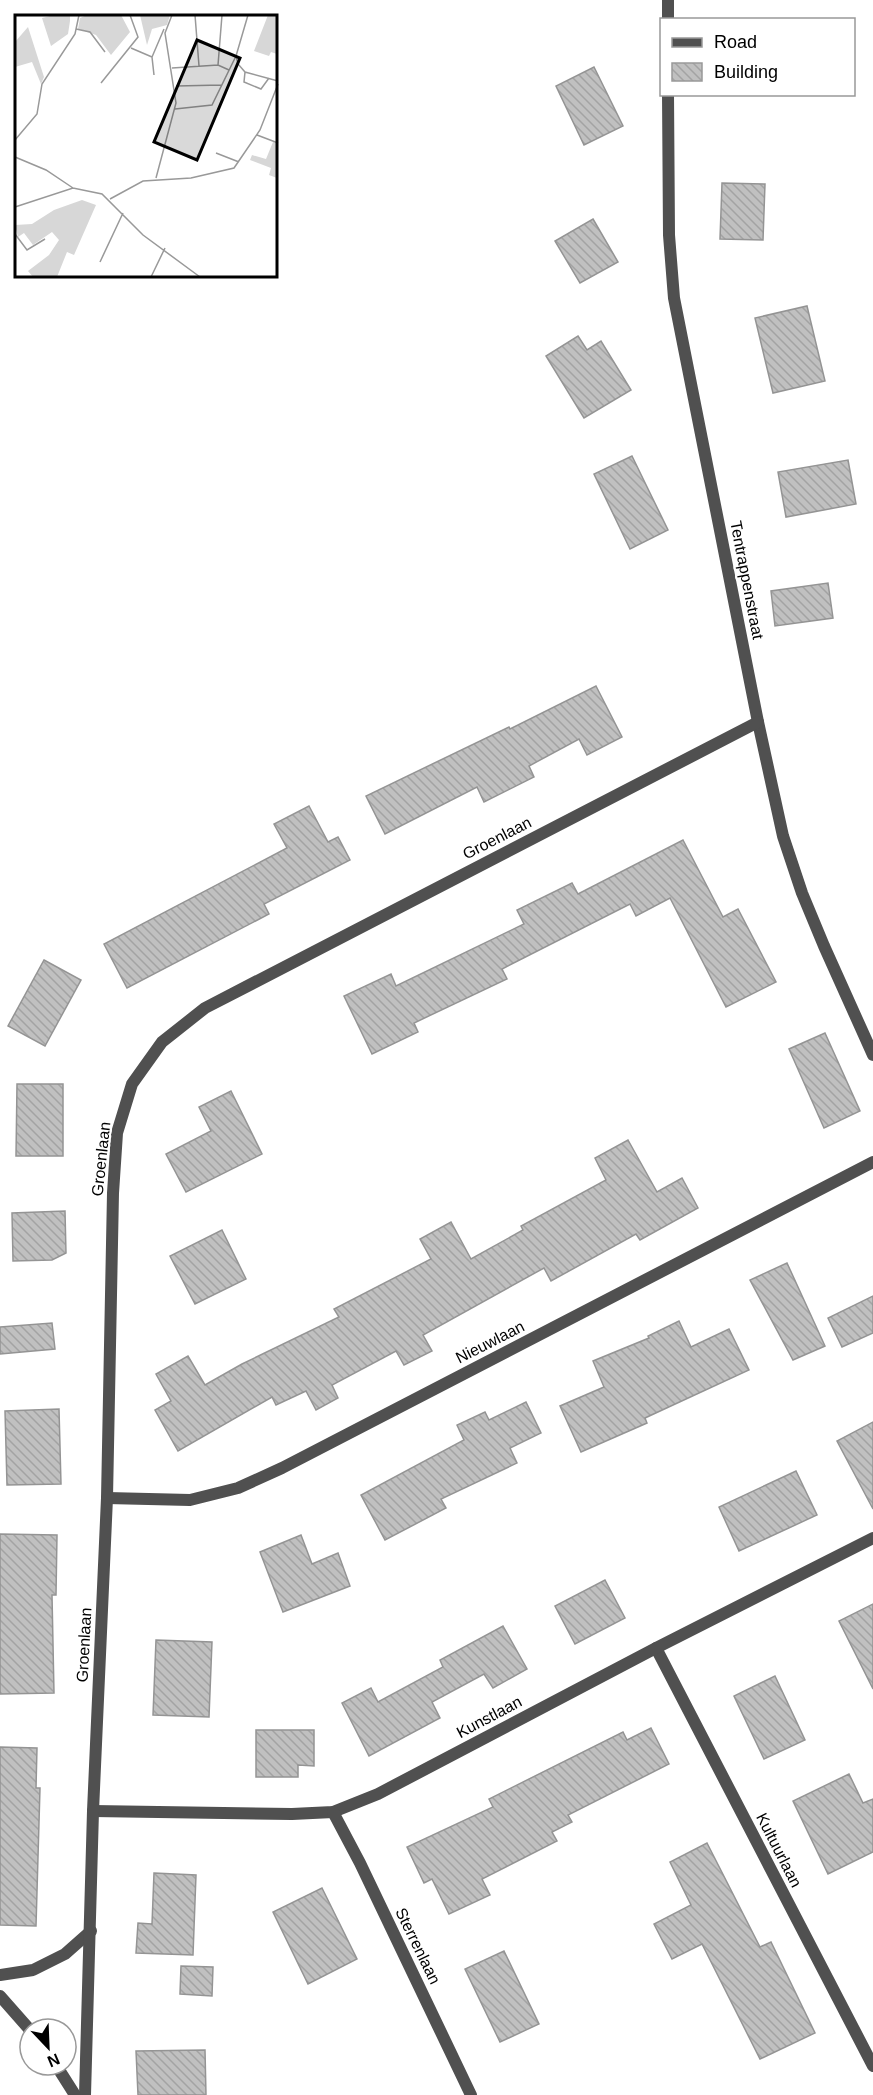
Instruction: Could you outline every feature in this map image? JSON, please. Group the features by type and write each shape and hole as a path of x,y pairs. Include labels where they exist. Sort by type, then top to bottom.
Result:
{"street":[{"path":"668,0 668,18"},
{"name":"Tentrappenstraat","path":"668,96 669,235 674,298 758,722 783,836 802,893 873,1055"},
{"name":"Groenlaan","path":"86,2095 93,1811 107,1498 113,1192 117,1133 132,1084 162,1042 205,1008 758,722"},
{"name":"Nieuwlaan","path":"107,1498 190,1500 247,1484 293,1463 873,1162"},
{"name":"Kunstlaan","path":"93,1811 292,1814 333,1812 378,1794 656,1648 873,1538"},
{"name":"Kultuurlaan","path":"656,1648 873,2066"},
{"name":"Sterrenlaan","path":"333,1812 360,1863 471,2095"},
{"path":"0,1975 33,1970 65,1954 91,1931"},
{"path":"0,1996 19,2017"},
{"path":"64,2077 75,2095"}],"building":[{"path":"594,67 623,126 584,145 556,86"},
{"path":"722,183 765,184 763,240 720,239"},
{"path":"593,219 618,262 580,283 555,241"},
{"path":"807,306 825,381 773,393 755,318"},
{"path":"578,336 587,350 601,341 631,390 584,418 546,356"},
{"path":"632,456 668,530 630,549 594,474"},
{"path":"848,460 856,504 786,517 778,472"},
{"path":"828,583 833,618 775,626 771,591"},
{"path":"596,686 622,737 587,755 579,739 529,766 534,777 484,802 477,787 385,834 366,796"},
{"path":"309,806 328,842 338,837 350,860 264,904 269,914 127,988 104,944 287,848 274,824"},
{"path":"683,840 723,917 738,909 776,982 726,1007 670,898 636,916 630,904 502,969 507,979 414,1023 418,1032 372,1054 344,996 391,974 396,986 524,924 517,910 572,883 578,894"},
{"path":"44,960 81,980 45,1046 8,1026"},
{"path":"825,1033 860,1111 824,1128 789,1049"},
{"path":"17,1084 63,1084 63,1156 16,1156"},
{"path":"231,1091 262,1154 186,1192 166,1154 211,1131 199,1107"},
{"path":"628,1140 657,1192 682,1178 698,1208 640,1240 636,1234 551,1281 544,1268 423,1335 432,1351 404,1365 396,1351 332,1385 338,1398 316,1410 306,1391 276,1405 272,1397 178,1451 155,1410 171,1401 156,1374 188,1356 205,1385 242,1364 339,1317 334,1309 431,1259 420,1239 451,1222 471,1259 523,1230 521,1226 606,1180 595,1158"},
{"path":"65,1211 66,1253 52,1260 13,1261 12,1213"},
{"path":"222,1230 246,1279 195,1304 170,1256"},
{"path":"787,1263 825,1346 793,1360 750,1280"},
{"path":"873,1296 873,1333 842,1347 828,1318"},
{"path":"679,1321 691,1347 729,1329 749,1370 645,1418 647,1423 581,1452 560,1406 604,1387 593,1361 649,1338 648,1336"},
{"path":"52,1323 55,1349 0,1354 0,1327"},
{"path":"526,1402 541,1433 510,1448 517,1463 441,1499 446,1508 385,1540 361,1495 464,1440 457,1425 485,1412 489,1420"},
{"path":"59,1409 61,1484 7,1485 5,1411"},
{"path":"873,1422 873,1509 837,1441"},
{"path":"796,1471 817,1515 739,1551 719,1507"},
{"path":"0,1534 57,1535 56,1595 52,1595 54,1693 0,1694"},
{"path":"301,1535 312,1564 338,1553 350,1586 283,1612 260,1552"},
{"path":"605,1580 625,1618 575,1644 555,1606"},
{"path":"873,1604 873,1689 839,1621"},
{"path":"503,1626 527,1669 493,1688 484,1674 432,1702 440,1718 369,1756 342,1703 371,1688 378,1702 443,1667 440,1660"},
{"path":"156,1640 212,1642 209,1717 153,1715"},
{"path":"775,1676 805,1740 764,1759 734,1696"},
{"path":"651,1728 669,1764 568,1815 572,1822 552,1832 557,1841 482,1879 490,1895 449,1914 432,1879 424,1883 407,1847 493,1807 489,1799 623,1732 627,1740"},
{"path":"256,1730 314,1730 314,1766 298,1765 298,1777 256,1777"},
{"path":"0,1747 37,1748 36,1788 40,1788 36,1926 0,1925"},
{"path":"849,1774 863,1803 873,1799 873,1852 828,1874 793,1801"},
{"path":"707,1843 760,1947 771,1942 815,2033 760,2059 702,1944 672,1959 654,1924 691,1905 670,1862"},
{"path":"154,1873 196,1875 193,1955 136,1953 138,1923 152,1924"},
{"path":"322,1888 357,1959 308,1984 273,1912"},
{"path":"504,1951 539,2024 500,2042 465,1969"},
{"path":"181,1966 213,1967 212,1996 180,1994"},
{"path":"205,2050 206,2095 138,2095 136,2051"}]}
